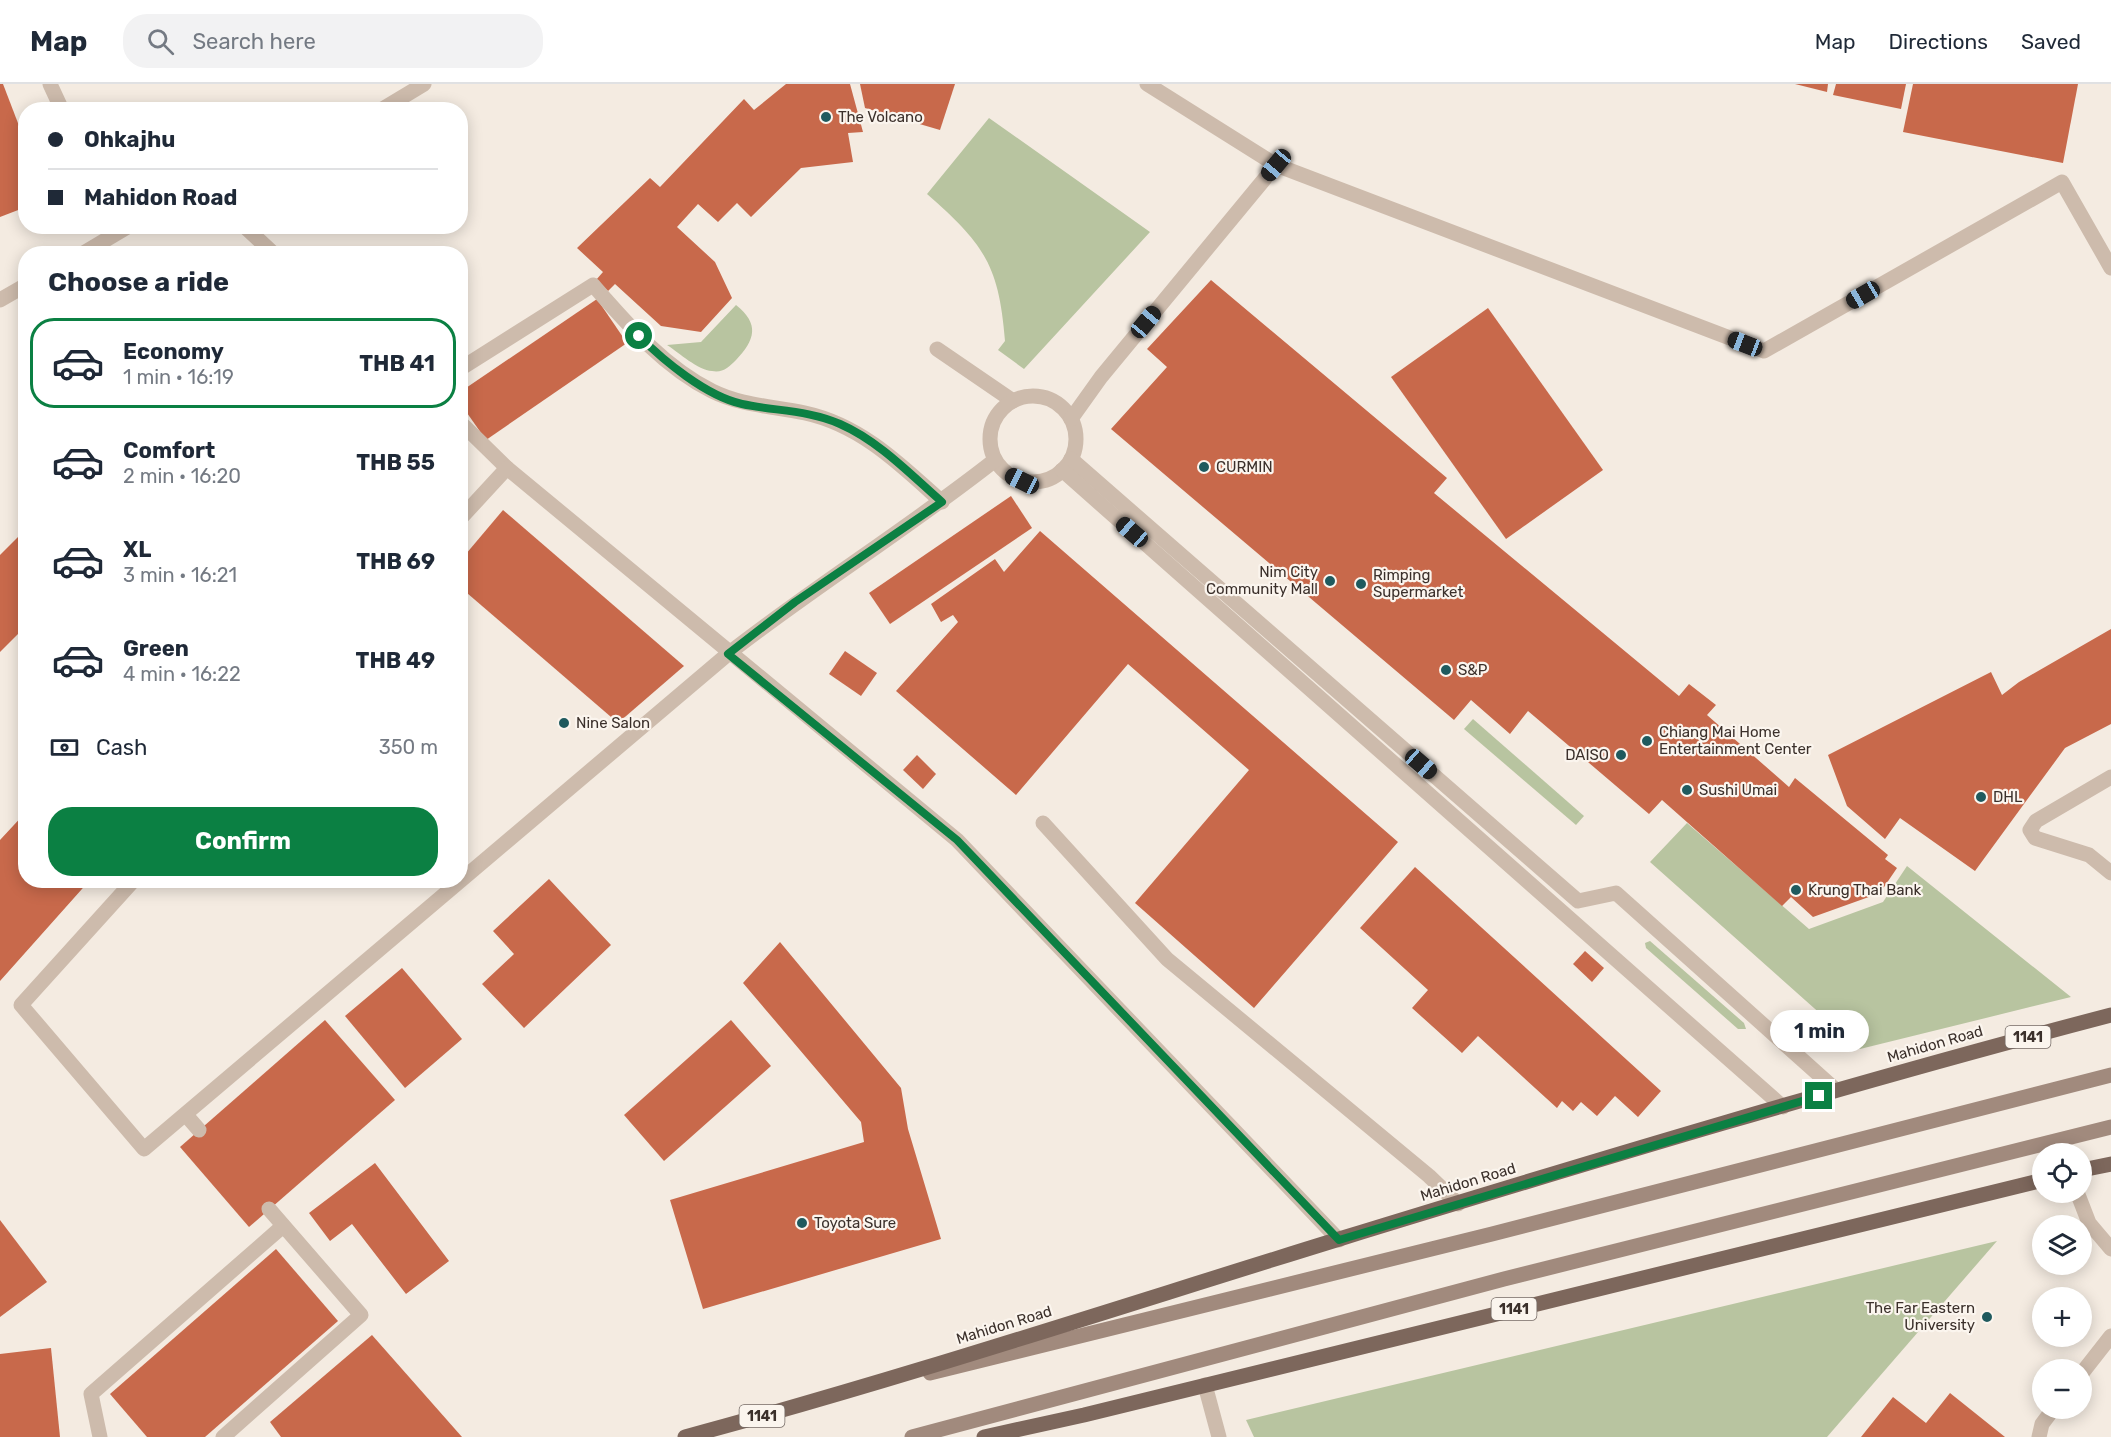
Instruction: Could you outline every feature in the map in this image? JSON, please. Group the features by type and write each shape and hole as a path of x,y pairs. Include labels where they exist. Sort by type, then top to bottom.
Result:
{"main road":[{"name":"Mahidon Road","path":"840,1395 1339,1240 1836,1090 2111,1015"},
{"name":"Mahidon Road","path":"685,1437 840,1395 1492,1234 2111,1075"},
{"name":"1141","path":"912,1437 1504,1278 2111,1127"},
{"path":"2092,1168 2111,1164"},
{"name":"1141","path":"984,1437 2032,1183"}],"street":[{"path":"50,84 58,102"},
{"path":"394,102 424,84"},
{"path":"1147,84 1276,165 1764,351 2062,182 2111,268"},
{"path":"1071,419 1101,377 1276,165"},
{"path":"95,246 116,234"},
{"path":"253,234 265,246"},
{"path":"468,364 592,285 655,352 684,374 739,404 806,414 840,424 867,439 942,502"},
{"path":"0,300 18,290"},
{"path":"937,349 1013,401"},
{"path":"1028,396 1045,398 1060,406 1071,419 1076,434 1067,465 1054,477 1038,482 1022,481 1006,473 995,460 990,444 992,428 1000,412 1013,401 1028,396"},
{"path":"468,430 507,468 728,654 957,840 1339,1240"},
{"path":"468,875 728,654 795,602 942,502 995,460"},
{"path":"1067,465 1578,901 1616,893 1836,1090"},
{"path":"1067,465 1783,1107"},
{"path":"468,510 507,468"},
{"path":"2111,777 2036,821 2030,830 2035,838 2089,855 2111,873"},
{"path":"1043,823 1167,959 1429,1176 1458,1204"},
{"path":"127,888 21,1005 144,1149 453,888"},
{"path":"186,1115 199,1130"},
{"path":"2081,1203 2089,1223 2111,1249"},
{"path":"223,1437 361,1316 269,1209"},
{"path":"100,1437 92,1394 283,1226"},
{"path":"2092,1360 2111,1336"},
{"path":"1205,1385 1219,1437"},
{"path":"2039,1437 2046,1419"}],"green space":[{"path":"989,118 1150,232 1024,369 998,350 1005,341 1002,315 993,274 985,258 962,227 927,194"},
{"path":"736,305 744,312 752,325 751,339 742,353 726,369 716,371 701,368 667,345 701,342"},
{"path":"1473,719 1584,816 1576,825 1464,729"},
{"path":"1687,823 1809,929 1883,902 1907,866 2071,997 1860,1049 1650,862"},
{"path":"1650,941 1744,1023 1746,1029 1738,1029 1646,948 1645,943"},
{"path":"1997,1241 1827,1437 1254,1437 1246,1420"}],"building":[{"path":"0,84 3,84 18,123 18,210 0,217"},
{"path":"786,84 850,84 863,132 848,133 853,162 801,168 751,217 737,203 718,222 698,204 677,227 715,262 732,298 701,332 661,326 615,284 608,291 596,280 603,272 577,248 650,178 660,187 744,99 754,110"},
{"path":"860,84 955,84 940,130 865,108"},
{"path":"1795,84 1828,84 1827,92"},
{"path":"1836,84 1906,84 1901,109 1833,95"},
{"path":"1913,84 2078,84 2063,163 1903,132"},
{"path":"1211,280 1447,478 1434,493 1679,696 1689,684 1716,705 1707,715 1789,787 1795,778 1888,855 1885,859 1897,868 1880,893 1813,917 1791,897 1782,906 1662,800 1649,814 1528,711 1510,734 1471,700 1454,720 1111,429 1167,367 1147,349"},
{"path":"597,299 627,343 486,440 468,414 468,387"},
{"path":"1488,308 1603,470 1506,539 1391,377"},
{"path":"1011,496 1032,528 890,624 869,593"},
{"path":"503,510 684,666 618,723 468,594 468,552"},
{"path":"1040,531 1398,842 1254,1008 1135,903 1249,770 1128,664 1016,795 896,691 958,622 953,615 941,622 931,604 995,559 1004,572"},
{"path":"18,537 18,634 0,652 0,555"},
{"path":"2111,629 2111,724 2065,748 1975,871 1900,818 1885,839 1847,806 1828,755 1991,672 2002,695 2019,682"},
{"path":"845,651 877,673 861,696 829,674"},
{"path":"917,755 936,774 923,789 903,770"},
{"path":"18,821 18,888 83,888 0,981 0,840"},
{"path":"1415,867 1661,1091 1638,1117 1615,1096 1597,1116 1581,1102 1573,1111 1562,1101 1557,1108 1478,1036 1462,1053 1412,1008 1428,990 1360,928"},
{"path":"549,879 611,945 524,1028 482,984 514,954 493,931"},
{"path":"780,942 901,1088 908,1129 941,1239 703,1309 670,1200 864,1142 861,1122 743,983"},
{"path":"1585,951 1604,968 1592,982 1573,964"},
{"path":"402,968 462,1039 405,1088 345,1016"},
{"path":"325,1020 395,1100 249,1227 180,1147"},
{"path":"731,1020 771,1066 664,1161 624,1115"},
{"path":"375,1163 449,1261 406,1294 352,1224 330,1241 309,1213"},
{"path":"0,1220 47,1282 0,1317"},
{"path":"276,1249 338,1321 205,1437 147,1437 110,1394"},
{"path":"372,1335 462,1437 281,1437 270,1422"},
{"path":"51,1348 60,1437 0,1437 0,1354"},
{"path":"1950,1393 2005,1437 1861,1437 1893,1397 1926,1423"}],"place":[{"name":"The Volcano","path":"826,117"},
{"name":"CURMIN","path":"1204,467"},
{"name":"Nim City Community Mall","path":"1330,581"},
{"name":"Rimping Supermarket","path":"1361,584"},
{"name":"S&P","path":"1446,670"},
{"name":"Nine Salon","path":"564,723"},
{"name":"Chiang Mai Home Entertainment Center","path":"1647,741"},
{"name":"DAISO","path":"1621,755"},
{"name":"Sushi Umai","path":"1687,790"},
{"name":"DHL","path":"1981,797"},
{"name":"Krung Thai Bank","path":"1796,890"},
{"name":"Toyota Sure","path":"802,1223"},
{"name":"The Far Eastern University","path":"1987,1317"}],"route":[{"path":"639,336 655,352 684,374 711,391 739,404 806,414 840,424 867,439 942,502 795,602 728,654 957,840 1339,1240 1819,1096"}]}
